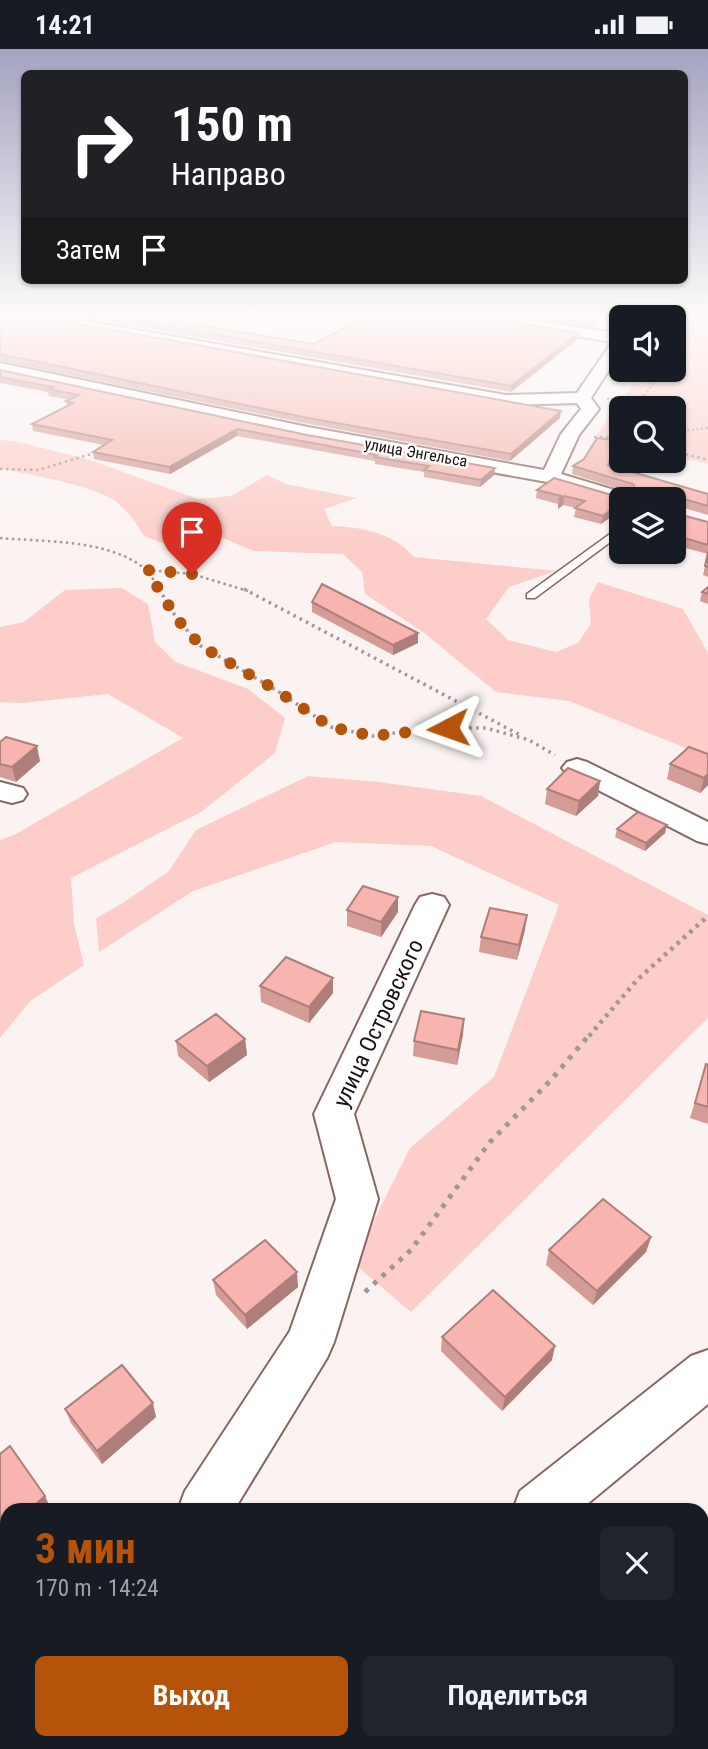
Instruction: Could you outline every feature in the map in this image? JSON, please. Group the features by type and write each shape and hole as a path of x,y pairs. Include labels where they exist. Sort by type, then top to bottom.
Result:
{"street":[{"name":"улица Энгельса","path":"115,392 308,433 550,477 609,495"},
{"path":"463,392 506,400 582,398"},
{"path":"582,398 586,392"},
{"path":"550,477 570,433 590,409 582,398"},
{"path":"577,768 708,834"},
{"name":"улица Островского","path":"208,1503 310,1342 357,1199 334,1114 432,905"},
{"path":"548,1503 708,1373"}],"lane":[{"path":"531,596 609,538"}],"path":[{"path":"640,396 647,392"},
{"path":"686,431 708,428"},
{"path":"0,469 38,470 101,451"},
{"path":"686,454 708,460"},
{"path":"0,538 92,547 130,559 147,570 177,619 201,646 276,690 331,727 373,736 429,728 485,728 529,740"},
{"path":"147,570 192,574 247,590 577,768"},
{"path":"361,1296 411,1250 490,1142 550,1081 636,980 708,916"}],"shaded area":[{"path":"627,392 708,392 708,464 686,459 686,396 625,396"},
{"path":"609,418 609,440 596,436"},
{"path":"0,440 19,442 90,460 198,499 231,496 267,475 286,484 357,498 324,509 332,526 377,533 397,542 414,557 556,571 509,587 486,619 508,640 556,652 578,643 591,623 589,599 598,582 683,609 708,653 708,757 569,701 496,692 423,632 365,594 362,572 343,554 253,551 221,537 173,547 144,536 122,507 112,499 73,484 0,468"},
{"path":"122,588 148,604 155,642 176,662 248,689 285,718 275,753 201,812 71,878 74,924 84,965 30,1001 0,1038 0,840 14,835 183,738 108,694 22,703 0,702 0,627 24,622 65,590"},
{"path":"308,776 379,782 481,796 708,915 708,1018 411,1312 353,1263 410,1148 494,1077 559,905 431,846 336,842 193,891 99,952 96,918 169,871 196,830"}],"building":[{"path":"65,392 105,392 307,435 495,468 481,480 424,470 429,466 375,457 377,455 237,429 169,467 93,452 112,440 32,424 73,403 66,401 79,395"},
{"path":"184,392 458,392 561,411 511,454 308,418"},
{"path":"597,438 609,440 609,473 636,473 684,487 634,487 633,484 573,466 584,459"},
{"path":"554,478 609,494 609,511 603,516 575,508 585,501 564,496 559,500 561,496 537,490"},
{"path":"686,488 708,494 708,506 686,500"},
{"path":"686,516 708,522 708,545 686,539"},
{"path":"322,584 418,633 393,645 312,602"},
{"path":"6,737 37,746 12,767 0,764 0,742"},
{"path":"689,747 708,754 708,774 704,778 670,764"},
{"path":"568,768 600,781 579,801 547,789"},
{"path":"638,812 667,825 646,843 617,829"},
{"path":"363,886 398,897 381,922 347,910"},
{"path":"490,908 527,915 519,945 481,937"},
{"path":"286,957 333,978 309,1007 260,986"},
{"path":"421,1011 464,1019 458,1050 414,1041"},
{"path":"216,1014 245,1039 207,1066 176,1041"},
{"path":"706,1064 708,1065 708,1107 695,1103"},
{"path":"603,1199 651,1237 597,1291 549,1250"},
{"path":"265,1240 297,1272 245,1315 213,1280"},
{"path":"493,1290 555,1346 505,1397 442,1337"},
{"path":"122,1365 153,1403 97,1451 65,1409"},
{"path":"10,1446 45,1496 37,1503 0,1503 0,1454"}],"route":[{"path":"192,574 147,570 177,619 201,646 276,690 331,727 373,736 448,728"}]}
